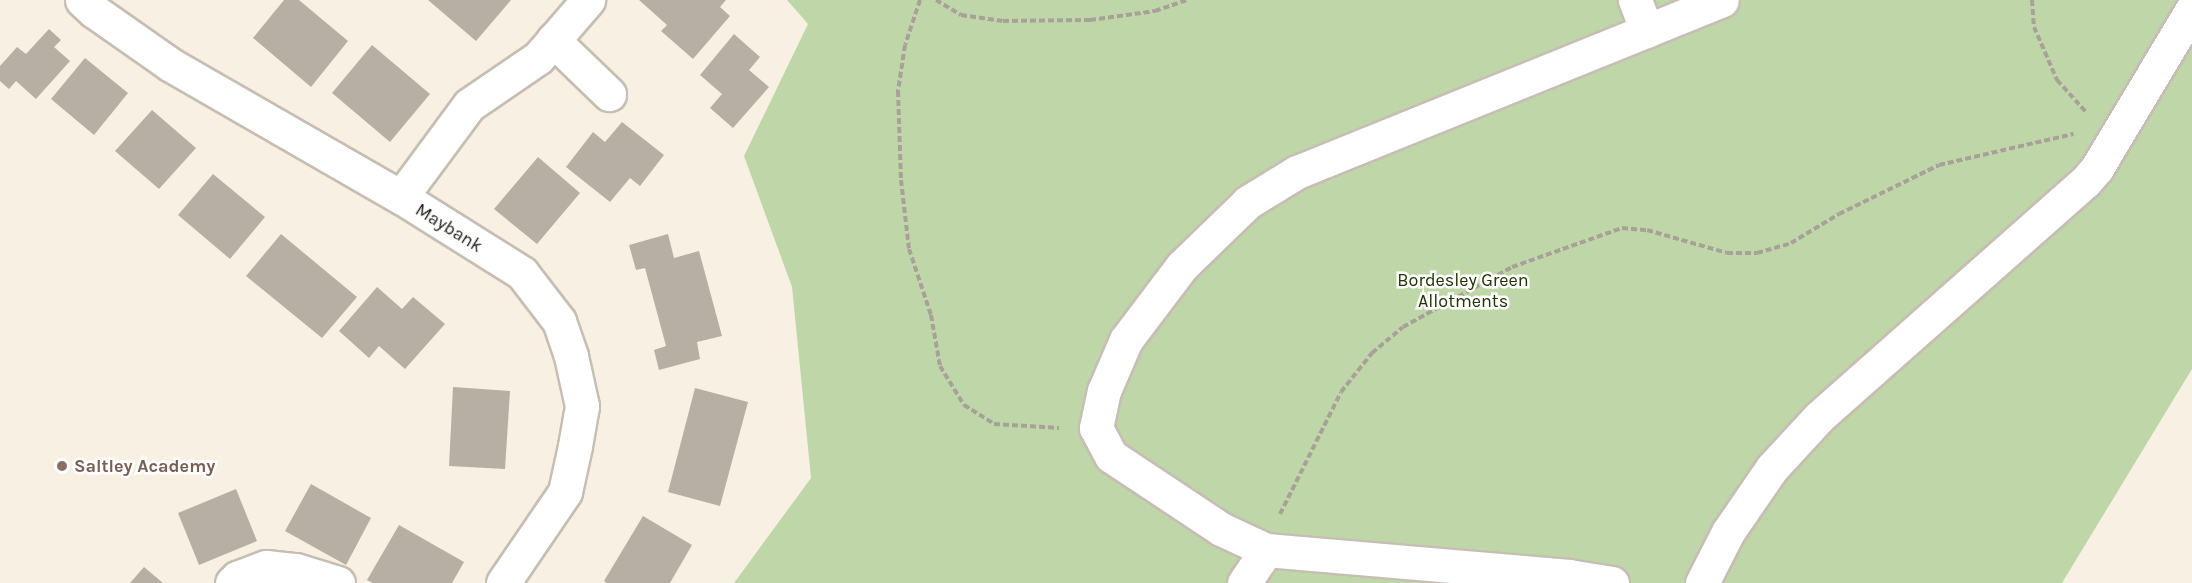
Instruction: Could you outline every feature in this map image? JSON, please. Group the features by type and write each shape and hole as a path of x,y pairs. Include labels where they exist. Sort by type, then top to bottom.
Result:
{"street":[{"name":"Maybank","path":"82,0 94,12 171,65 401,197 522,273 559,321 571,356 582,406 565,492 503,583"},
{"path":"1635,0 1647,31"},
{"path":"1611,583 1569,576 1266,550 1221,529 1111,456 1096,428 1104,391 1126,340 1182,266 1248,202 1297,172 1722,0"},
{"path":"401,197 470,105 538,58 585,1"},
{"path":"1702,583 1728,532 1772,468 1811,426 2085,183 2118,133 2192,9"},
{"path":"553,40 609,94"},
{"path":"1244,583 1266,550"},
{"path":"232,583 237,578 266,567 296,570 338,583"}],"path":[{"path":"920,0 905,45 898,91 901,180 909,249 931,315 940,366 964,405 994,424 1096,428"},
{"path":"936,0 962,15 1003,21 1090,20 1155,11 1187,0"},
{"path":"2032,0 2034,27 2057,80 2091,117 2118,133"},
{"path":"1266,550 1298,474 1341,392 1372,353 1403,327 1512,267 1622,228 1647,230 1727,253 1757,253 1791,243 1839,214 1939,165 2074,134 2118,133"}],"green space":[{"name":"Bordesley Green Allotments","path":"787,0 2192,0 2192,369 2062,583 734,583 811,478 792,287 744,156 808,24"}],"building":[{"path":"284,0 299,0 348,41 311,87 253,38"},
{"path":"428,0 511,0 476,41"},
{"path":"639,0 726,0 720,7 730,16 693,59 661,31 667,25"},
{"path":"49,29 61,40 54,47 70,61 36,99 16,81 9,89 0,81 0,66 17,47 26,54"},
{"path":"734,34 760,57 749,70 769,87 733,128 710,108 722,94 700,75"},
{"path":"372,45 430,94 390,142 332,93"},
{"path":"85,58 128,93 94,135 51,99"},
{"path":"152,110 196,148 159,189 115,151"},
{"path":"622,122 664,155 640,186 630,178 610,202 566,167 593,132 605,142"},
{"path":"538,157 580,193 537,244 494,209"},
{"path":"213,174 265,217 230,259 178,215"},
{"path":"281,234 357,297 322,338 246,276"},
{"path":"668,234 674,258 699,251 722,336 697,342 700,359 659,370 654,350 666,346 645,268 636,270 629,245"},
{"path":"377,287 402,309 413,297 445,324 405,369 379,346 369,358 339,331"},
{"path":"453,387 510,391 505,469 449,466"},
{"path":"695,388 748,402 720,506 668,492"},
{"path":"311,484 371,518 346,565 285,531"},
{"path":"236,489 257,541 199,565 178,513"},
{"path":"643,516 692,545 670,583 607,583 604,581"},
{"path":"399,525 464,562 452,583 373,583 367,580"},
{"path":"144,567 163,583 130,583"}],"place":[{"name":"Saltley Academy","path":"62,466"}]}
